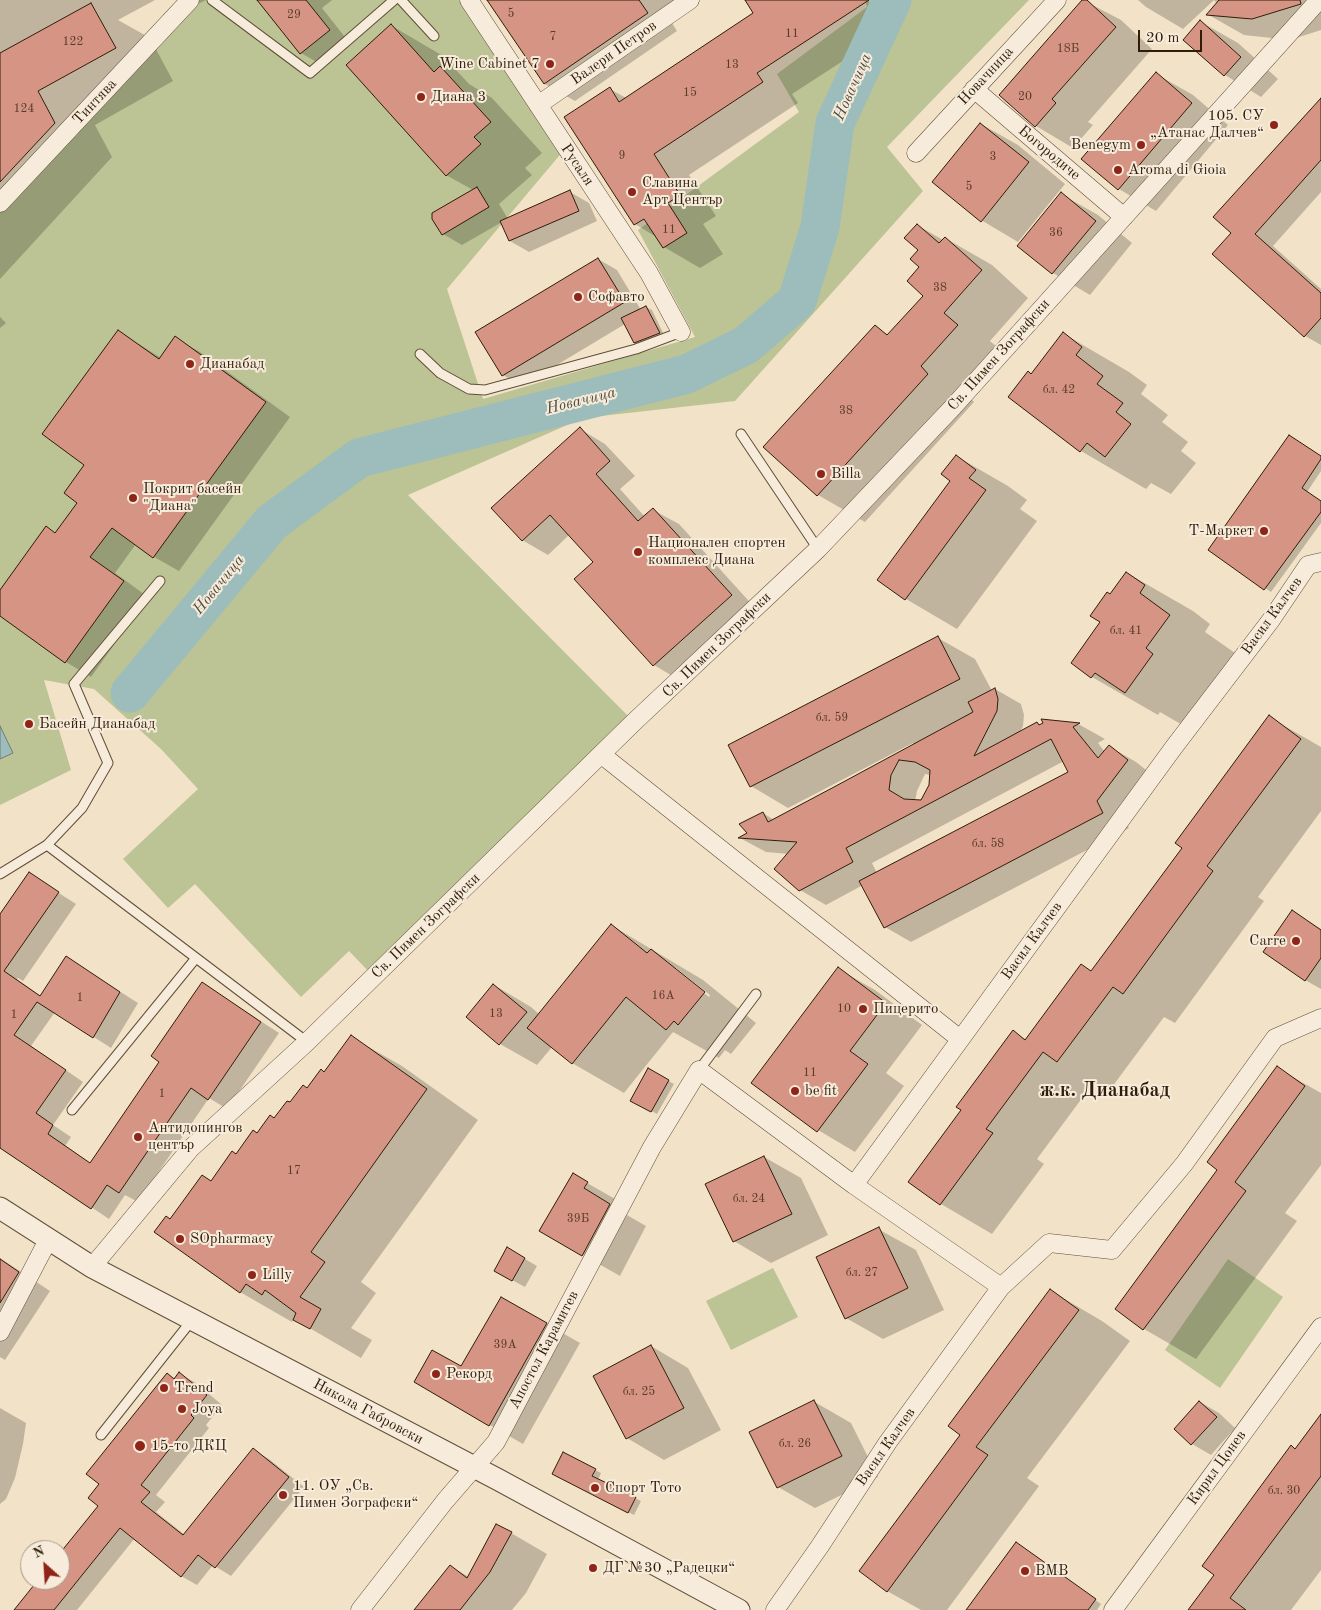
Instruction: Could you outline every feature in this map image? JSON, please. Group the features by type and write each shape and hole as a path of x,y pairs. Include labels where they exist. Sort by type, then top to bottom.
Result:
{"street":[{"name":"Тинтява","path":"0,203 190,0"},
{"name":"Русаля","path":"469,0 649,273 681,332"},
{"name":"Валери Петров","path":"538,105 690,0"},
{"name":"Новачница","path":"916,153 1057,0"},
{"name":"Св. Пимен Зографски","path":"92,1267 191,1148 307,1042 634,722 818,549 953,407 1319,0"},
{"name":"Богородиче","path":"974,89 1124,216"},
{"name":"Васил Калчев","path":"854,1185 1174,747 1271,620 1308,565 1321,562"},
{"path":"602,755 960,1039"},
{"name":"Васил Калчев","path":"775,1610 820,1546 888,1442 1001,1287 1049,1243 1112,1250 1184,1164 1274,1038 1321,1018"},
{"path":"699,1070 854,1185 1001,1287"},
{"name":"Апостол Карамитев","path":"360,1610 445,1501 496,1442 652,1147 699,1070"},
{"name":"Никола Габровски","path":"0,1208 92,1267 739,1610"},
{"path":"0,1332 48,1240"},
{"name":"Кирил Цонев","path":"1113,1610 1321,1327"}],"lane":[{"path":"212,0 310,73 394,0"},
{"path":"400,0 434,36"},
{"path":"420,354 440,372 469,390 485,390 636,349 681,332"},
{"path":"741,434 818,549"},
{"path":"0,874 47,845 82,808 108,762 74,684 160,581"},
{"path":"47,845 307,1042"},
{"path":"72,1110 196,958"},
{"name":"Апостол Карамитев","path":"699,1070 756,994"},
{"path":"101,1435 192,1319"}],"green space":[{"path":"190,0 459,0 564,150 447,289 483,399 695,337 638,230 799,112 777,74 867,7 865,0 1029,0 887,147 923,191 735,401 583,418 408,495 634,722 374,977 349,951 301,997 195,884 168,908 123,859 198,789 161,749 94,689 44,680 71,770 0,805 0,203"},
{"path":"1228,1259 1283,1297 1220,1388 1165,1350"},
{"path":"773,1268 798,1317 731,1350 706,1301"}],"water":[{"path":"0,726 13,753 0,759"}],"building":[{"path":"257,0 306,0 330,30 300,54"},
{"path":"487,0 639,0 648,13 544,84"},
{"path":"745,0 869,0 757,73 763,82 654,154 680,195 668,203 687,233 663,248 644,219 634,225 564,117 610,87 619,102 753,13"},
{"path":"1082,0 1087,0 1116,27 1052,99 1056,103 1035,127 999,95"},
{"path":"1219,0 1300,0 1301,4 1252,19 1206,15"},
{"path":"91,3 116,48 38,91 55,123 0,182 0,53"},
{"path":"1200,20 1241,57 1224,76 1183,40"},
{"name":"Диана 3","path":"391,24 434,72 440,66 491,122 474,137 481,144 446,176 346,65"},
{"path":"1156,72 1192,103 1118,190 1081,159"},
{"path":"1321,98 1321,160 1255,234 1321,293 1321,318 1304,337 1212,254 1231,233 1213,217"},
{"path":"980,123 1029,162 981,222 932,182"},
{"path":"477,187 489,207 442,235 432,219 432,213"},
{"path":"570,190 579,211 509,241 500,221"},
{"path":"1061,192 1096,221 1052,274 1017,246"},
{"path":"917,224 939,243 945,237 982,270 944,313 958,325 921,366 928,374 817,496 763,447 875,325 887,335 923,296 907,281 919,267 910,259 918,250 904,238"},
{"path":"598,258 625,302 502,376 475,332"},
{"path":"646,306 660,333 634,343 621,318"},
{"name":"Покрит басейн \"Диана\"","path":"118,330 159,359 175,336 266,402 153,558 112,528 90,557 124,581 65,663 0,616 0,590 46,526 55,533 77,503 64,493 84,465 42,434"},
{"path":"1063,332 1082,347 1076,355 1103,376 1097,384 1123,403 1116,412 1131,424 1105,457 1087,443 1080,452 1008,397 1028,371 1031,374"},
{"name":"Национален спортен комплекс Диана","path":"580,427 610,461 596,474 638,521 653,508 732,595 653,666 574,579 593,562 550,515 522,541 491,508"},
{"name":"Т-Маркет","path":"1289,435 1321,456 1321,459 1302,488 1321,501 1321,512 1264,590 1208,550"},
{"path":"956,455 976,470 969,478 986,490 905,600 877,580 950,481 941,474"},
{"path":"1126,572 1145,585 1140,593 1170,615 1146,648 1153,654 1125,693 1095,673 1091,678 1071,663 1100,622 1090,616 1107,592 1110,594"},
{"path":"938,636 960,679 750,787 728,745"},
{"path":"995,688 998,699 997,711 974,756 1037,722 1039,725 1043,723 1041,719 1080,723 1073,727 1098,758 1109,745 1128,760 1097,801 1103,813 884,928 859,881 1068,772 1051,739 846,848 853,862 799,891 774,869 797,842 738,838 747,833 739,824 763,812 768,822 834,787 973,712 968,702","holes":["899,760 915,762 930,770 929,785 921,800 904,799 889,790 891,775"]},
{"path":"1269,715 1301,739 1207,866 1213,871 1123,994 1113,987 1057,1062 1043,1052 986,1129 993,1133 940,1205 908,1182 961,1110 956,1107 1013,1030 1025,1040 1081,964 1091,971 1182,848 1175,843"},
{"path":"29,872 59,892 4,971 40,996 66,956 120,992 93,1038 37,1002 14,1035 66,1070 36,1113 53,1125 48,1134 90,1163 159,1062 151,1056 202,982 261,1022 208,1100 191,1088 119,1193 107,1185 91,1209 0,1148 0,914"},
{"name":"Carre","path":"1292,910 1321,930 1321,958 1305,981 1263,952"},
{"path":"611,924 647,953 651,949 705,992 678,1025 674,1021 666,1030 626,997 572,1064 527,1028"},
{"path":"838,967 886,1003 850,1051 868,1064 817,1132 751,1083"},
{"path":"493,984 527,1012 499,1045 466,1017"},
{"path":"351,1035 427,1089 311,1252 325,1262 300,1297 321,1309 310,1329 293,1320 296,1313 265,1290 262,1295 246,1284 240,1293 154,1232 166,1216 170,1219 202,1175 211,1181 232,1151 236,1154 253,1130 257,1133 270,1115 274,1118 303,1085 307,1088 321,1069 324,1072"},
{"path":"1277,1066 1305,1086 1235,1182 1246,1191 1143,1330 1115,1309 1217,1170 1207,1162"},
{"path":"648,1068 669,1080 651,1112 630,1101"},
{"path":"764,1156 792,1214 733,1242 705,1184"},
{"path":"573,1173 588,1182 584,1188 610,1204 582,1256 539,1231"},
{"path":"879,1227 908,1288 845,1319 816,1257"},
{"path":"507,1247 525,1258 512,1281 494,1271"},
{"path":"0,1259 19,1272 0,1303"},
{"path":"1050,1289 1079,1310 976,1447 988,1455 887,1592 859,1571 960,1435 948,1426"},
{"path":"501,1297 547,1323 489,1426 414,1382 432,1350 461,1366"},
{"path":"651,1345 684,1408 626,1439 593,1376"},
{"path":"179,1372 207,1395 191,1415 194,1418 141,1485 150,1492 141,1502 183,1535 253,1448 289,1477 215,1568 198,1555 181,1577 120,1528 54,1610 14,1610 30,1590 70,1590 70,1541 98,1506 88,1498 99,1484 86,1474 167,1373 174,1379"},
{"path":"814,1400 842,1456 777,1488 749,1432"},
{"path":"1199,1401 1217,1417 1191,1445 1174,1429"},
{"path":"1321,1414 1321,1476 1230,1598 1246,1610 1188,1610 1214,1575 1202,1566 1291,1445 1295,1449"},
{"path":"563,1452 596,1469 592,1476 636,1497 628,1513 552,1474"},
{"path":"496,1524 512,1532 490,1572 460,1610 414,1610 450,1565 467,1578"},
{"name":"BMB","path":"1016,1542 1096,1599 1088,1610 966,1610"}],"waterway":[{"name":"Новачица","path":"130,693 272,522 359,458 687,374 746,345 797,301 820,227 835,123 892,0"}],"place":[{"name":"Wine Cabinet 7","path":"550,64"},
{"name":"Диана 3","path":"421,97"},
{"name":"105. СУ „Атанас Далчев“","path":"1274,125"},
{"name":"Benegym","path":"1141,145"},
{"name":"Aroma di Gioia","path":"1118,170"},
{"name":"Славина Арт Център","path":"632,192"},
{"name":"Софавто","path":"578,297"},
{"name":"Дианабад","path":"190,364"},
{"name":"Billa","path":"821,474"},
{"name":"Покрит басейн \"Диана\"","path":"133,498"},
{"name":"Т-Маркет","path":"1264,531"},
{"name":"Национален спортен комплекс Диана","path":"638,552"},
{"name":"Басейн Дианабад","path":"29,724"},
{"name":"Carre","path":"1296,941"},
{"name":"Пицерито","path":"863,1009"},
{"name":"be fit","path":"795,1091"},
{"name":"Антидопингов център","path":"138,1137"},
{"name":"SOpharmacy","path":"180,1239"},
{"name":"Lilly","path":"252,1275"},
{"name":"Рекорд","path":"436,1374"},
{"name":"Trend","path":"164,1388"},
{"name":"Joya","path":"182,1409"},
{"name":"15-то ДКЦ","path":"140,1446"},
{"name":"Спорт Тото","path":"595,1488"},
{"name":"11. ОУ „Св. Пимен Зографски“","path":"283,1495"},
{"name":"ДГ №30 „Радецки“","path":"593,1568"},
{"name":"BMB","path":"1025,1571"}],"district":[{"name":"ж.к. Дианабад","path":"1105,1091"}]}
